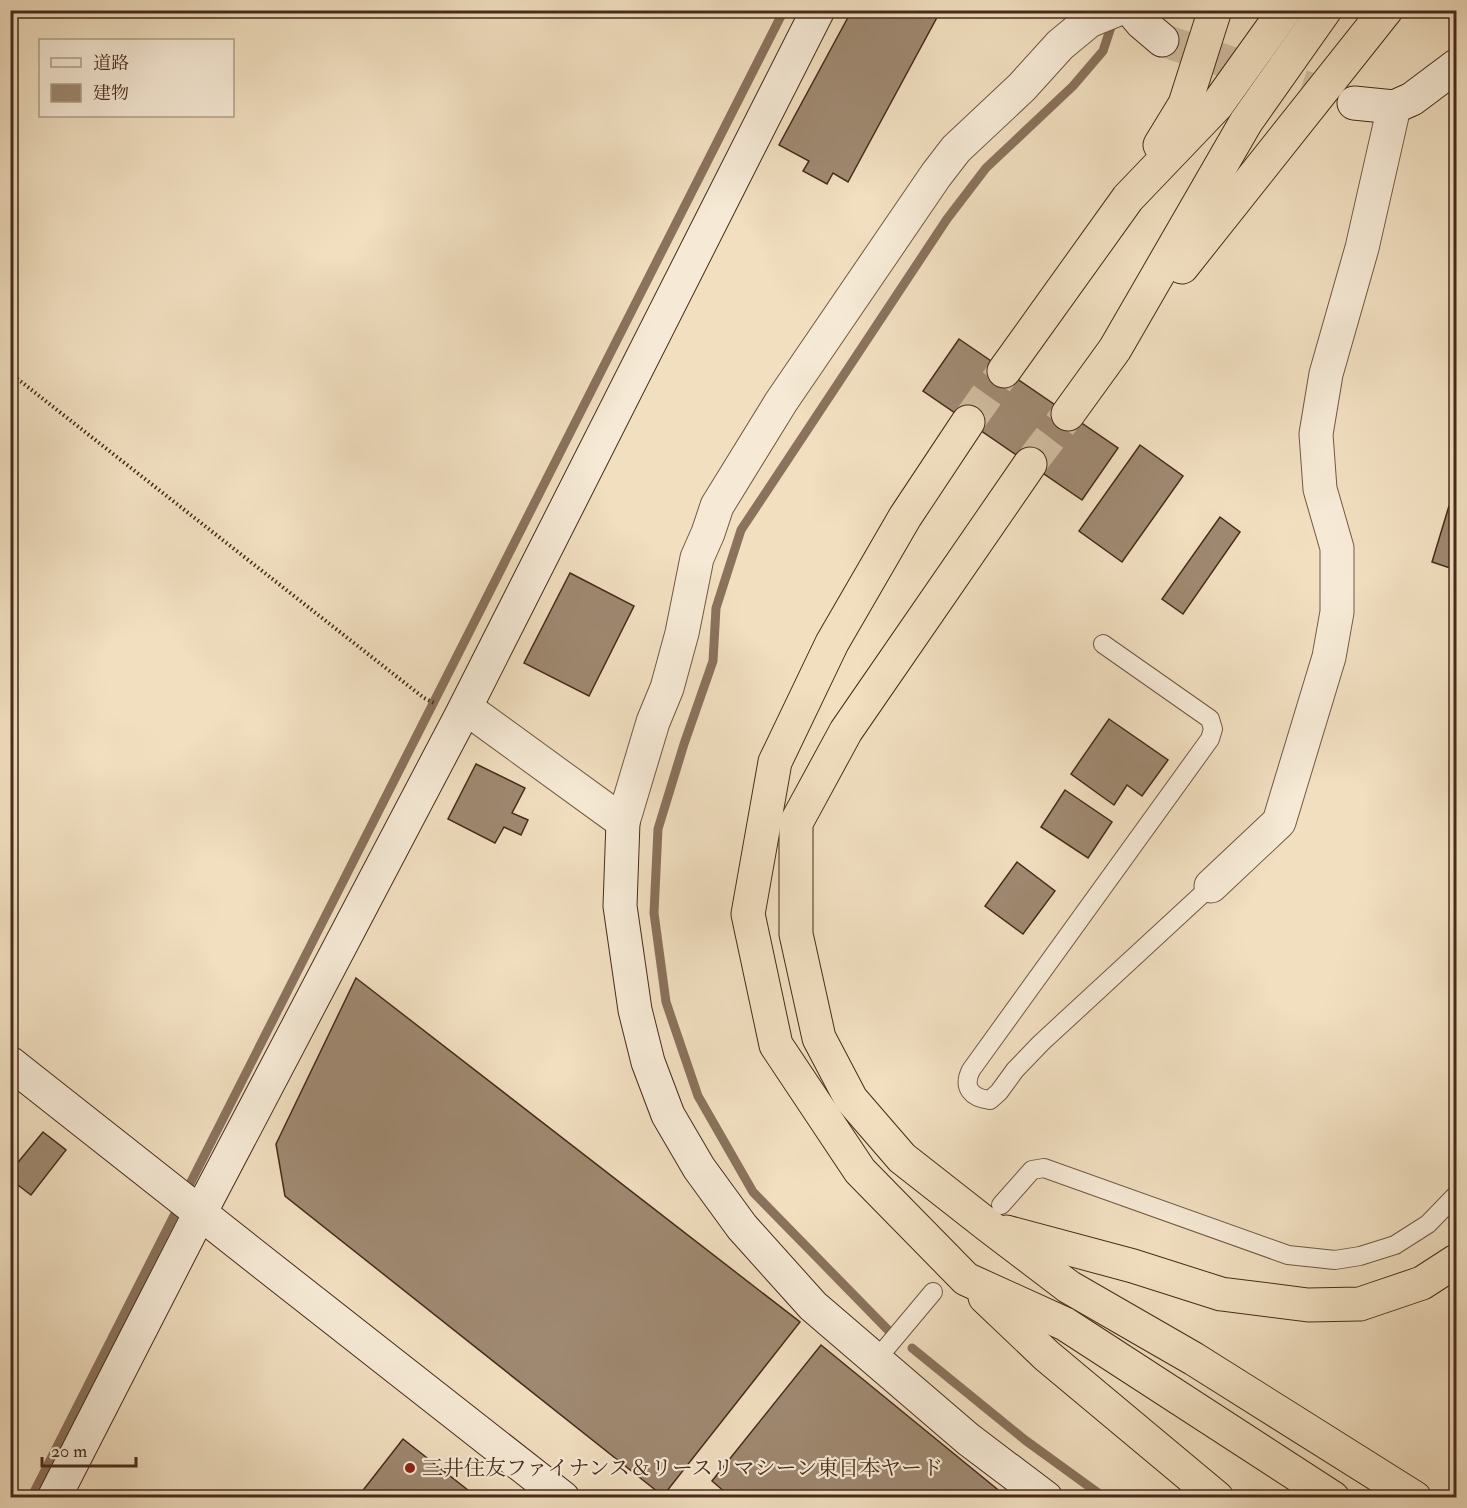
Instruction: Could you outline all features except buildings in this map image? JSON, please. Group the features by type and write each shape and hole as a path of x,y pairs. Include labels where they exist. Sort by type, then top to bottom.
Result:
{"highway":[{"path":"1004,370 1128,198 1185,104 1215,10"},
{"path":"1128,198 1217,105 1285,10"},
{"path":"1115,349 1246,122 1325,10"},
{"path":"1068,414 1115,349 1386,10"},
{"path":"968,422 905,517 832,643 775,762 748,914 776,1045 861,1171 966,1279 1047,1356 1217,1497"},
{"path":"1030,464 846,731 796,823 796,934 819,1038 851,1100 902,1158 996,1216 1132,1266 1221,1294 1308,1305 1360,1304 1422,1283 1456,1261"},
{"path":"996,1216 1069,1287 1194,1359 1414,1497"},
{"path":"966,1279 1065,1324 1334,1497"}],"street":[{"path":"54,1497 200,1213 464,712 818,10"},
{"path":"1046,1497 969,1439 813,1306 742,1227 699,1168 668,1115 648,1062 635,1010 620,906 622,822 653,722 667,688 682,633 697,558 717,506 729,485 781,402 956,149 1022,87 1060,45 1089,21 1116,10"},
{"path":"1131,10 1162,40"},
{"path":"1354,103 1394,107 1412,99 1456,66"},
{"path":"1211,886 1279,822 1329,657 1337,612 1337,548 1320,489 1316,434 1326,374 1362,248 1394,107"},
{"path":"464,712 622,822"},
{"path":"10,1063 562,1497"}],"lane":[{"path":"1103,644 1210,719 1213,729 1210,739 971,1070 967,1078 968,1088 972,1093 980,1099 990,1100 1041,1043 1211,886"},
{"path":"996,1216 1032,1170 1044,1168 1288,1256 1335,1260 1360,1256 1395,1245 1428,1224 1456,1195"},
{"path":"876,1360 933,1292"}],"path":[{"path":"10,373 424,698 464,712"}],"waterway":[{"path":"31,1498 784,10"},
{"path":"889,1331 753,1192 698,1096 666,1002 654,913 658,829 713,661 716,608 741,530 947,219 986,168 1073,86 1103,51 1114,18"},
{"path":"912,1348 1025,1440 1105,1498"}],"tunnel":[{"path":"1162,40 1346,101"},
{"path":"968,422 1004,371"},
{"path":"1030,464 1068,414"}],"place":[{"name":"三井住友ファイナンス＆リースリマシーン東日本ヤード","path":"410,1468"}]}
